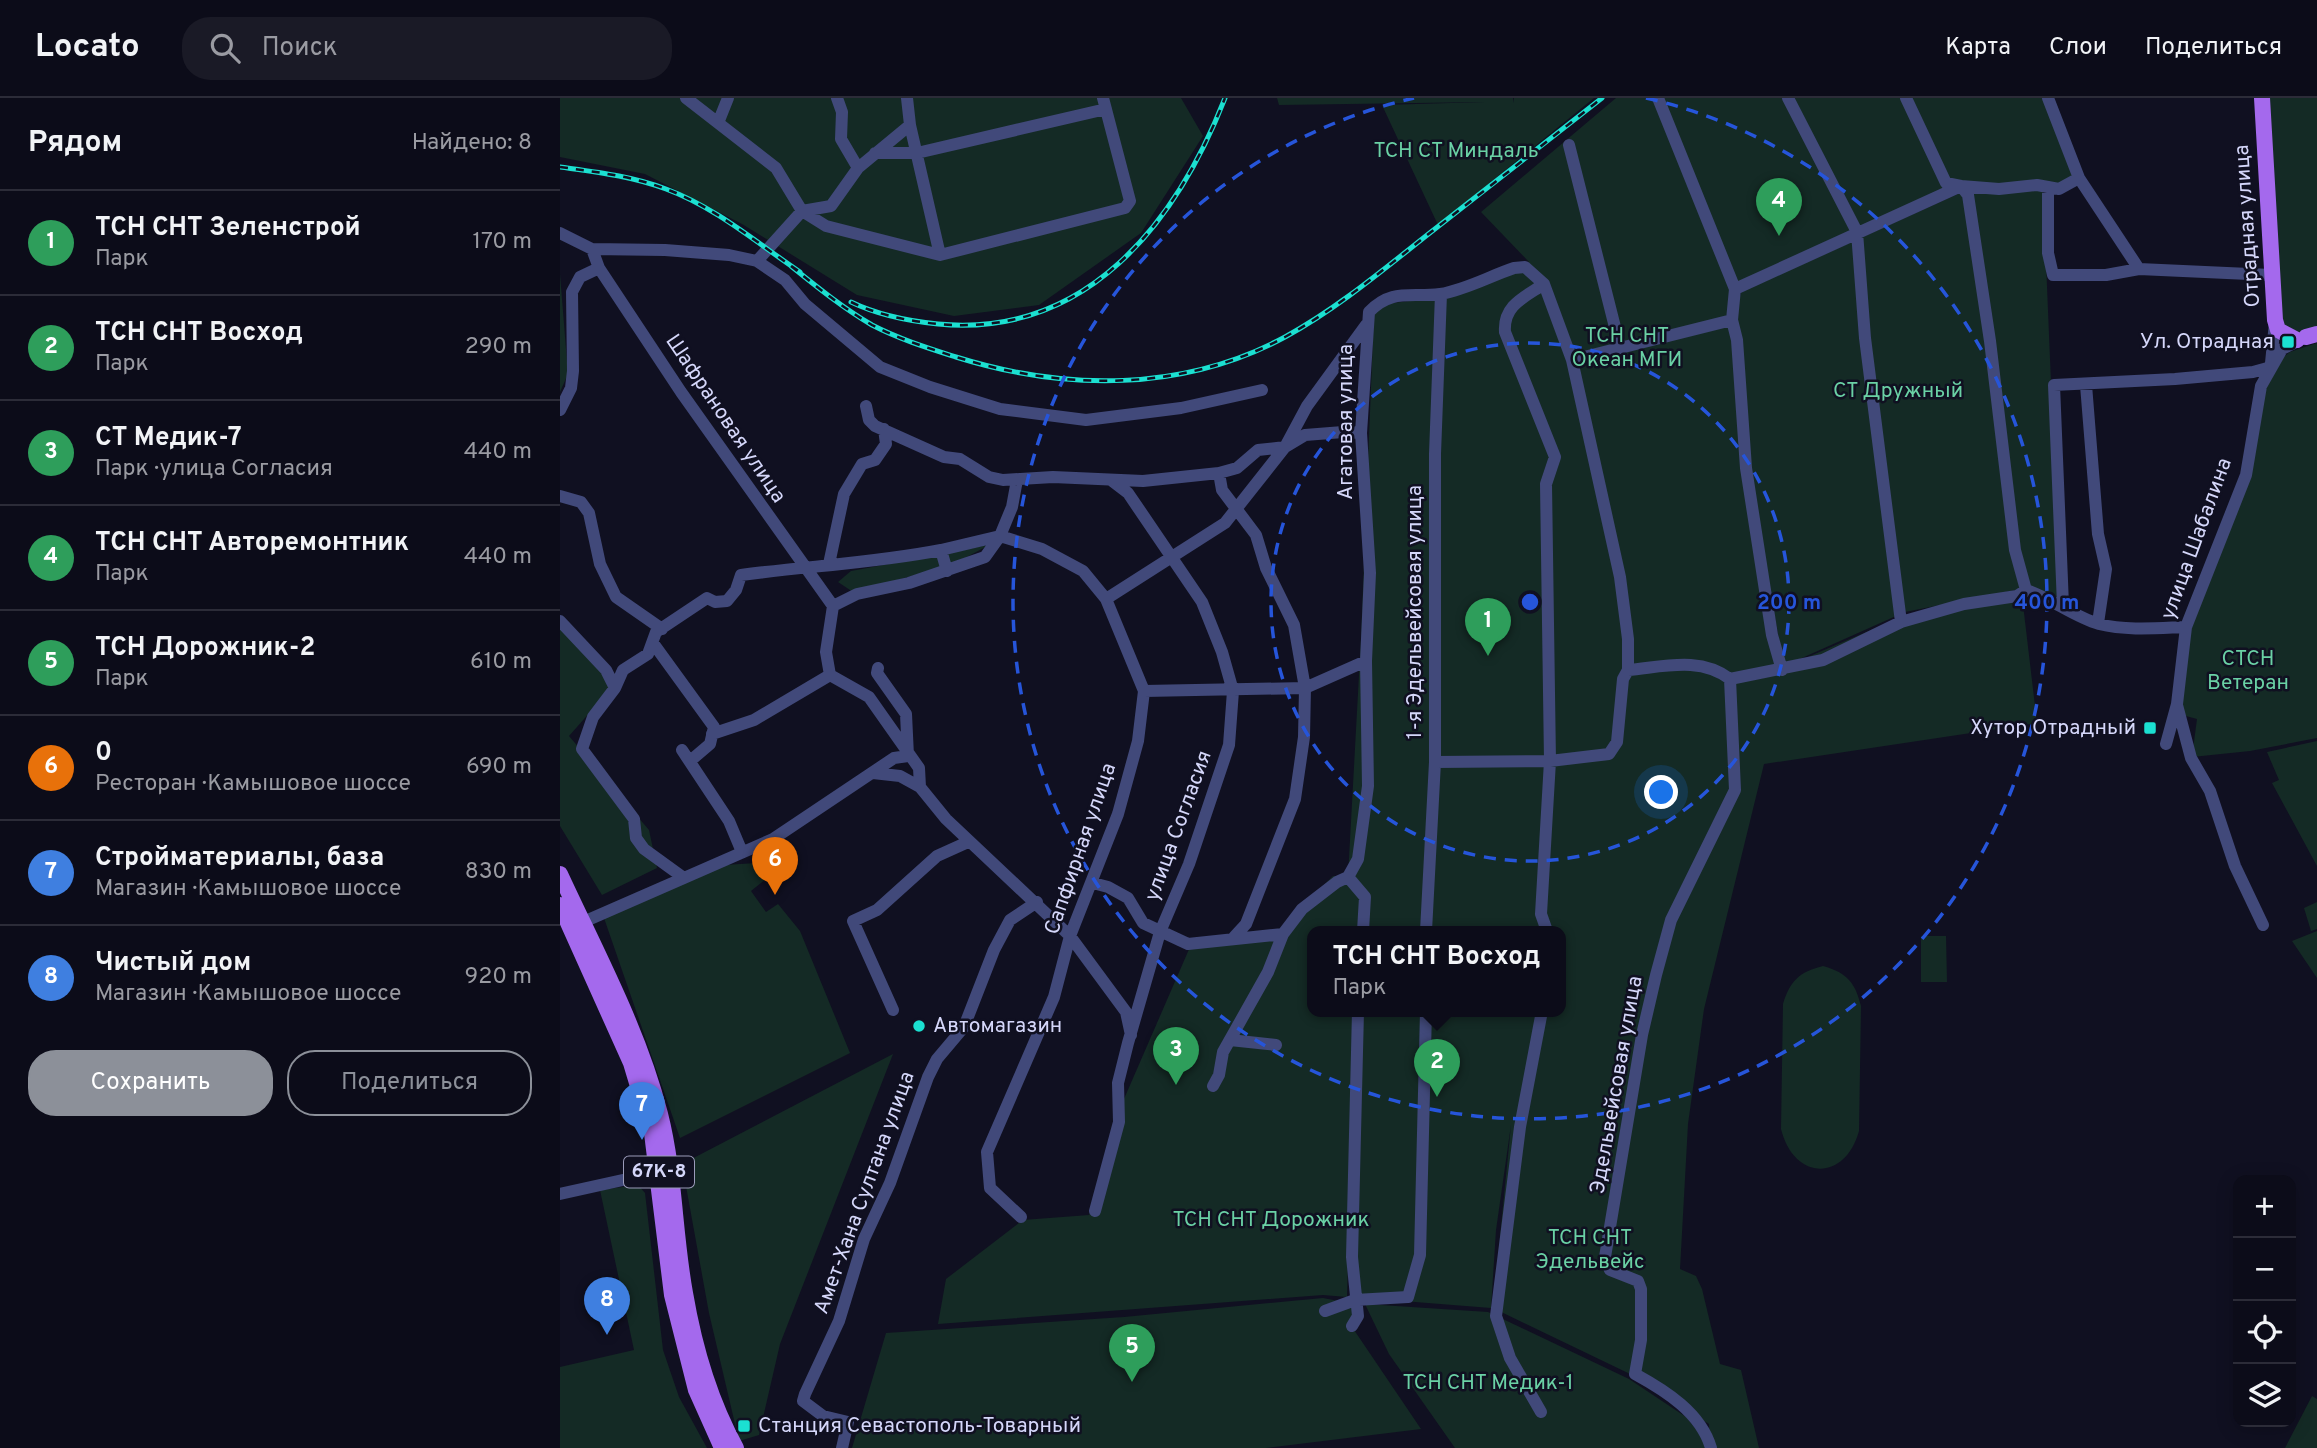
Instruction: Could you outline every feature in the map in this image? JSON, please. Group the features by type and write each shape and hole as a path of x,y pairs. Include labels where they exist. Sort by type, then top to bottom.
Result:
{"main road":[{"name":"Отрадная улица","path":"2262,98 2275,320 2278,330 2307,337"},
{"name":"67К-8","path":"560,874 616,996 660,1113 671,1168 685,1293 691,1321 715,1402 736,1448"},
{"name":"67К-8","path":"560,905 631,1063 652,1133 659,1171 672,1295 685,1354 696,1390 722,1448"}],"street":[{"path":"686,98 776,168 802,211 826,226 940,255 1125,208 1130,201 1105,104 917,153 875,153"},
{"path":"718,123 728,98"},
{"path":"837,98 842,112 841,139 858,169"},
{"path":"907,98 910,125 940,255"},
{"path":"1658,98 1735,289 1732,320 1737,340 1746,468 1772,635 1783,670"},
{"path":"1788,98 1857,232 1865,338 1901,622"},
{"path":"1906,98 1946,183 1961,186 2059,189 2080,178"},
{"path":"2048,98 2080,178 2139,269"},
{"path":"757,261 802,211 831,206 858,169 910,125"},
{"path":"1569,145 1620,347"},
{"path":"1735,289 1961,186"},
{"path":"1961,186 1968,195 1990,341 2021,593"},
{"path":"2048,187 2048,253 2053,275 2106,275 2139,269 2271,275"},
{"path":"560,233 592,248 729,255 757,261 785,280 806,304 880,367 930,387 1000,409 1086,420 1181,408 1262,390"},
{"name":"Шафрановая улица","path":"592,248 599,268 681,392 804,569 833,606"},
{"name":"Агатовая улица","path":"1348,877 1358,859 1368,786 1366,662 1370,573 1361,433 1366,325 1369,312 1380,300 1400,295 1441,293 1514,268 1525,267 1544,284"},
{"path":"560,410 571,388 573,370 572,292 580,277 599,268"},
{"path":"1435,762 1550,761 1609,754 1616,748 1623,679 1628,670 1628,639 1620,577 1572,360 1544,284 1511,306 1504,323 1505,332 1555,457 1546,484 1550,761 1541,914 1545,926"},
{"name":"1-я Эдельвейсовая улица","path":"1426,926 1435,762 1435,454 1441,293"},
{"path":"1572,360 1732,320"},
{"path":"2063,605 2054,385 2253,372 2271,367 2275,320"},
{"path":"1106,599 1225,523 1285,447 1307,406 1366,325"},
{"name":"улица Шабалина","path":"2166,744 2176,704 2186,627 2246,475 2261,386 2282,349 2307,337"},
{"path":"2086,385 2098,534 2106,569 2098,624"},
{"path":"866,406 869,420 884,429 944,457 976,466 989,477 1017,480 1053,477 1143,481 1219,473 1237,468 1258,450 1285,447 1305,436 1361,433"},
{"path":"829,564 845,494 862,464 875,460 886,444 884,429"},
{"path":"1219,473 1222,490 1256,535 1266,568 1294,625 1305,688 1304,737 1294,799 1246,924 1234,937"},
{"path":"920,787 919,768 869,698 830,675 826,652 833,606 857,594 909,583 985,557 1000,536 1012,508 1017,480"},
{"name":"улица Согласия","path":"1095,1211 1119,1122 1118,1083 1160,932 1189,864 1229,746 1233,691 1222,652 1202,602 1128,493 1111,480"},
{"path":"560,496 581,502 589,513 600,564 616,597 662,629"},
{"path":"684,878 644,849 636,838 634,819 582,749 593,718 615,688 623,670 648,654 656,632 707,598 715,602 727,601 736,590 741,575 829,564 877,562 1000,536"},
{"name":"Сапфирная улица","path":"1000,536 1042,549 1083,571 1106,599 1144,691 1138,741 1118,814 1070,936 1054,997 987,1152 990,1188 1021,1217"},
{"path":"941,550 947,570"},
{"path":"1628,670 1700,664 1718,670 1730,679 1783,670 1823,660 1901,622 1964,604 2021,593 2063,605 2098,624 2136,628 2186,627"},
{"path":"560,621 606,670 615,688"},
{"path":"653,643 714,727 710,744 690,761"},
{"path":"1144,691 1305,688 1366,662"},
{"path":"878,668 877,673 906,715 908,756"},
{"path":"712,734 754,720 830,675"},
{"name":"Эдельвейсовая улица","path":"1711,1448 1707,1434 1669,1393 1635,1374 1641,1340 1641,1289 1638,1281 1610,1270 1605,1257 1642,1035 1671,920 1735,790 1730,679"},
{"path":"2176,704 2191,758 2210,791 2235,866 2263,925"},
{"path":"682,750 729,821 742,852"},
{"path":"581,923 773,839 816,813 894,758 908,756"},
{"path":"873,773 900,776 920,787 968,842 1037,902 1070,936 1126,1012 1131,1035"},
{"path":"892,1010 853,921 877,910 937,856 968,842"},
{"path":"1213,1086 1230,1040 1268,972 1283,934 1302,909 1337,882 1348,877 1365,897 1363,926"},
{"path":"1093,883 1108,887 1128,898 1143,923 1188,944 1234,937 1283,934"},
{"name":"Амет-Хана Султана улица","path":"842,1448 848,1422 823,1416 803,1401 839,1321 864,1239 890,1182 928,1077 937,1059 964,1027 994,950 1010,920 1037,902"},
{"path":"1352,1326 1358,1316 1352,1256 1359,1017"},
{"path":"1325,1311 1356,1300 1408,1297 1420,1255 1426,1017"},
{"path":"1541,1017 1520,1127 1496,1316 1510,1357 1541,1412"},
{"path":"1230,1040 1276,1045"},
{"path":"560,1194 659,1171"}],"green space":[{"path":"560,98 1181,98 1203,136 1141,233 1039,305 954,316 857,295 742,224 645,174 560,157"},
{"name":"ТСН СТ Миндаль","path":"1277,98 1513,98 1514,103 1514,98 1594,98 1438,225 1382,105 1485,102 1279,105"},
{"path":"1616,98 1655,98 1732,289 1775,671 1906,615 2022,596 2037,723 1764,764 1704,1009 1688,1124 1680,1269 1696,1276 1702,1289 1720,1364 1741,1370 1759,1448 1710,1448 1709,1424 1628,1373 1493,1308 1511,1125 1496,1230 1491,1308 1352,1297 1357,1017 1566,1017 1566,926 1307,926 1307,1017 1355,1017 1347,1297 1323,1295 938,1324 946,1279 1023,1220 1089,1215 1124,1099 1190,947 1278,930 1333,876 1348,877 1374,312 1383,304 1437,298 1529,262 1481,212"},
{"path":"1660,98 2054,98 2083,173 2058,184 1948,188 1736,285"},
{"path":"2262,98 2317,98 2317,334 2306,337 2275,320"},
{"name":"СТ Дружный","path":"2043,190 2060,600 2021,589 1905,612 1784,666 1753,497 1735,318 1741,292 1960,193"},
{"path":"560,274 568,374 560,392"},
{"name":"СТСН Ветеран","path":"2317,343 2317,738 2250,751 2192,757 2197,719 2186,716 2175,703 2180,658 2243,476 2269,368 2290,352"},
{"path":"991,544 950,566 946,554"},
{"path":"937,555 941,568 853,592 838,582 851,571"},
{"path":"560,621 614,685 569,736 649,830 657,868 602,895 560,826"},
{"path":"2317,741 2317,866 2272,783 2279,780 2267,752"},
{"path":"756,863 766,879 751,891 766,912 778,904 800,931 850,1053 680,1138 604,918 725,865"},
{"path":"2317,902 2317,929 2311,931 2304,908"},
{"path":"2317,931 2317,978 2292,941"},
{"path":"1921,936 1946,936 1947,982 1921,982"},
{"path":"1823,966 1849,980 1861,1006 1859,1131 1843,1160 1820,1169 1808,1166 1797,1158 1781,1129 1783,1004 1792,983 1808,971"},
{"path":"893,1054 780,1344 759,1435 739,1441 709,1313 682,1164"},
{"path":"638,1185 645,1193 663,1350 679,1397 707,1448 560,1448 560,1367 634,1350 600,1190"},
{"path":"1323,1298 1354,1304 1356,1316 1350,1324 1421,1429 1266,1448 852,1448 886,1333 1124,1317"},
{"name":"ТСН СНТ Медик-1","path":"1365,1304 1488,1312 1629,1379 1686,1417 1704,1439 1705,1448 1455,1448 1389,1354"},
{"path":"2312,1396 2317,1399 2317,1448 2285,1448"}],"railway":[{"path":"851,302 882,314 916,321 938,324 991,323 1039,312 1081,292 1119,263 1152,228 1180,188 1205,144 1225,98"},
{"path":"791,266 872,325 924,347 997,368 1081,380 1165,376 1206,368 1246,355 1285,337 1324,314 1602,98"},
{"path":"560,167 627,178 684,197 735,226 800,272"}],"place":[{"name":"ТСН СНТ Авторемонтник","path":"1779,236"},
{"name":"Ул. Отрадная","path":"2288,342"},
{"name":"ТСН СНТ Зеленстрой","path":"1488,656"},
{"name":"Хутор Отрадный","path":"2150,728"},
{"name":"0","path":"775,895"},
{"name":"Автомагазин","path":"919,1026"},
{"name":"СТ Медик-7","path":"1176,1085"},
{"name":"ТСН СНТ Восход","path":"1437,1097"},
{"name":"Стройматериалы, база","path":"642,1140"},
{"name":"Чистый дом","path":"607,1335"},
{"name":"ТСН Дорожник-2","path":"1132,1382"},
{"name":"Станция Севастополь-Товарный","path":"744,1426"}],"park label":[{"name":"ТСН СНТ Океан МГИ","path":"1627,348"},
{"name":"ТСН СНТ Дорожник","path":"1271,1220"},
{"name":"ТСН СНТ Эдельвейс","path":"1590,1250"}]}
